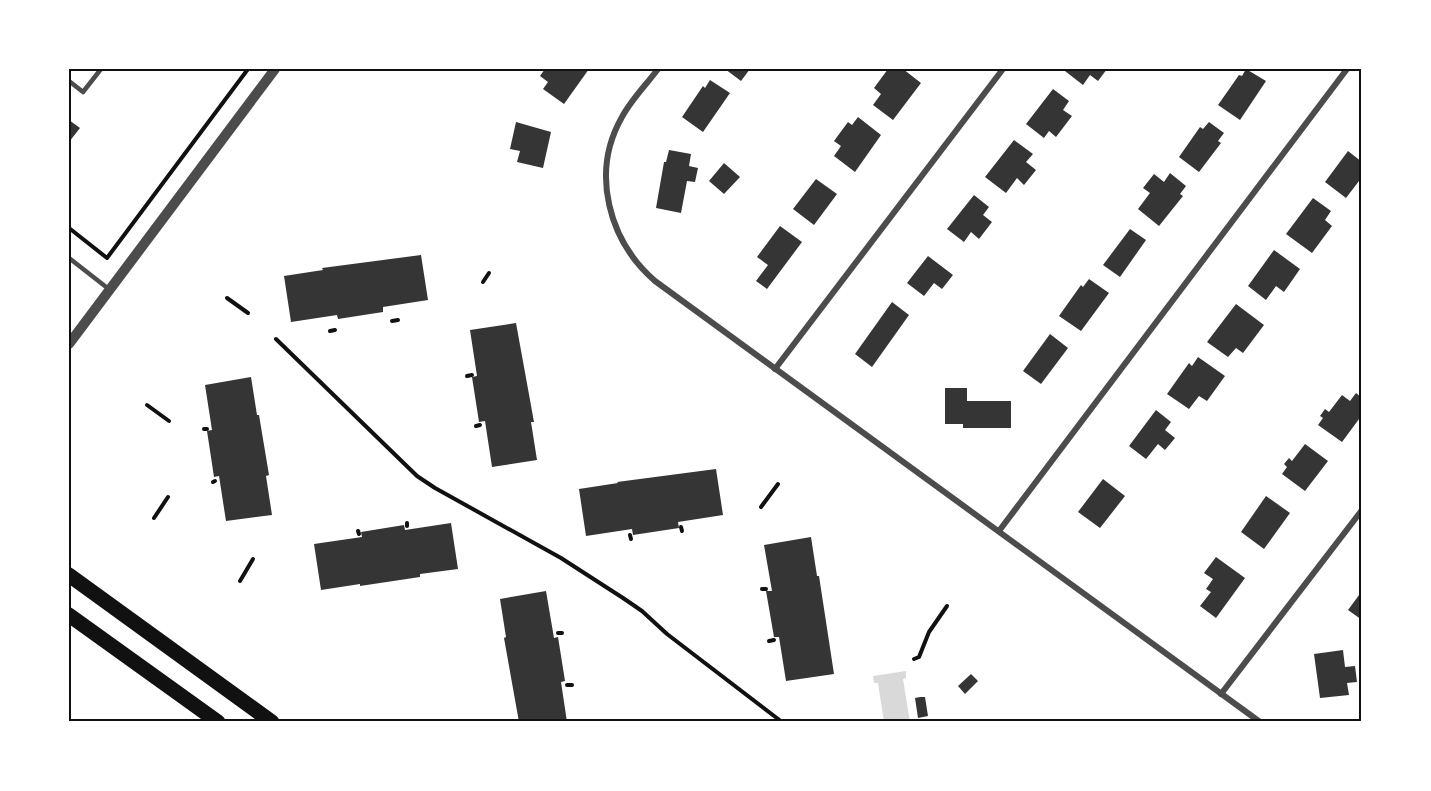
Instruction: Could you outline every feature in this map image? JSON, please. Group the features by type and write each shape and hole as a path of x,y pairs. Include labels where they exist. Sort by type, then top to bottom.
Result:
{"main road":[{"path":"69,575 272,722"},
{"path":"69,615 218,722"}],"street":[{"path":"69,344 275,69"},
{"path":"658,69 622,116 608,157 606,178 607,197 618,234 642,270 1260,722"},
{"path":"775,369 1003,69"},
{"path":"999,531 1347,69"},
{"path":"1221,694 1362,510"}],"lane":[{"path":"69,81 83,92 101,69"},
{"path":"69,258 110,290"}],"path":[{"path":"69,228 107,258 248,69"},
{"path":"483,282 489,273"},
{"path":"227,298 248,313"},
{"path":"392,321 398,320"},
{"path":"276,339 417,476 561,558 623,598 782,722"},
{"path":"147,405 169,421"},
{"path":"761,507 778,484"},
{"path":"154,518 168,497"},
{"path":"240,581 253,559"},
{"path":"914,659 919,657 929,633 947,606"}],"shaded area":[{"path":"906,671 906,678 903,679 910,722 884,722 878,683 874,683 873,676"}],"building":[{"path":"545,69 589,69 564,104 543,89 548,82 540,76"},
{"path":"725,69 750,69 741,81"},
{"path":"888,69 903,69 921,83 893,120 873,105 881,94 874,88"},
{"path":"1067,69 1107,69 1098,81 1090,75 1083,85 1065,71"},
{"path":"1246,69 1266,81 1240,120 1218,105 1239,75 1242,76"},
{"path":"710,80 730,93 703,132 682,117 703,86 705,88"},
{"path":"1053,89 1069,101 1063,110 1072,116 1056,137 1049,131 1044,138 1026,124"},
{"path":"858,117 881,135 855,172 834,156 841,146 834,141 848,122 852,125"},
{"path":"69,120 80,128 69,142"},
{"path":"516,122 551,132 543,168 517,162 520,151 510,149"},
{"path":"1209,122 1224,133 1218,141 1221,143 1199,172 1179,157 1200,127 1203,129"},
{"path":"1014,140 1033,154 1026,162 1036,170 1024,185 1017,178 1006,193 985,177"},
{"path":"669,150 691,154 689,166 698,168 695,182 687,181 681,213 656,208 664,162 666,162"},
{"path":"1348,151 1362,162 1362,183 1359,181 1346,198 1325,182"},
{"path":"724,163 740,177 724,194 709,181"},
{"path":"1170,173 1186,186 1180,194 1183,196 1159,226 1138,209 1150,193 1143,188 1154,174 1164,182"},
{"path":"816,179 837,194 814,225 793,209"},
{"path":"974,195 989,207 983,215 992,222 979,239 971,232 964,242 947,229"},
{"path":"1313,198 1331,211 1325,220 1332,226 1312,253 1286,234"},
{"path":"780,226 802,242 767,289 756,281 768,265 757,257"},
{"path":"1130,229 1146,240 1120,277 1103,265"},
{"path":"1274,250 1300,269 1284,292 1276,286 1266,300 1248,286"},
{"path":"421,255 428,300 383,307 383,312 338,319 337,315 291,322 284,276 323,270 322,268"},
{"path":"928,256 953,275 942,289 934,283 924,296 907,283"},
{"path":"1089,279 1109,293 1081,331 1059,316 1081,285 1083,287"},
{"path":"892,302 909,315 872,367 855,354"},
{"path":"1236,304 1264,325 1243,353 1236,348 1228,357 1207,342"},
{"path":"516,323 534,422 531,422 537,460 492,467 485,421 479,422 472,377 477,376 470,330"},
{"path":"1050,334 1068,348 1041,384 1023,371"},
{"path":"1198,357 1225,376 1207,401 1199,396 1189,409 1167,394 1189,363 1192,366"},
{"path":"251,377 269,475 266,476 272,515 226,521 219,476 214,477 207,431 212,430 205,385"},
{"path":"945,388 967,388 967,401 1011,401 1011,428 963,428 963,424 945,424"},
{"path":"1356,393 1362,398 1362,415 1342,442 1318,425 1323,418 1320,416 1325,409 1329,412 1342,395 1350,401"},
{"path":"1156,410 1171,422 1165,430 1175,438 1165,450 1158,444 1146,459 1129,446"},
{"path":"1305,444 1328,461 1305,491 1282,474 1287,467 1284,464 1289,458 1292,461"},
{"path":"716,469 723,515 678,522 679,528 633,535 632,529 586,536 579,489"},
{"path":"1103,479 1125,496 1100,528 1078,512"},
{"path":"1266,496 1290,513 1264,549 1241,532"},
{"path":"451,523 458,569 420,574 420,577 321,590 314,544 362,537 361,532 404,525 405,530"},
{"path":"811,537 834,674 786,681 779,637 774,637 766,591 772,591 764,545"},
{"path":"1216,557 1245,578 1216,618 1200,606 1211,592 1206,589 1213,579 1204,573"},
{"path":"546,591 554,638 558,637 565,681 561,682 567,722 519,722 504,638 506,637 500,599"},
{"path":"1362,591 1362,620 1348,610"},
{"path":"1343,650 1345,667 1355,666 1357,682 1347,683 1349,695 1320,698 1314,654"},
{"path":"971,674 978,681 965,694 958,686"},
{"path":"925,697 928,716 918,718 915,698"}]}
